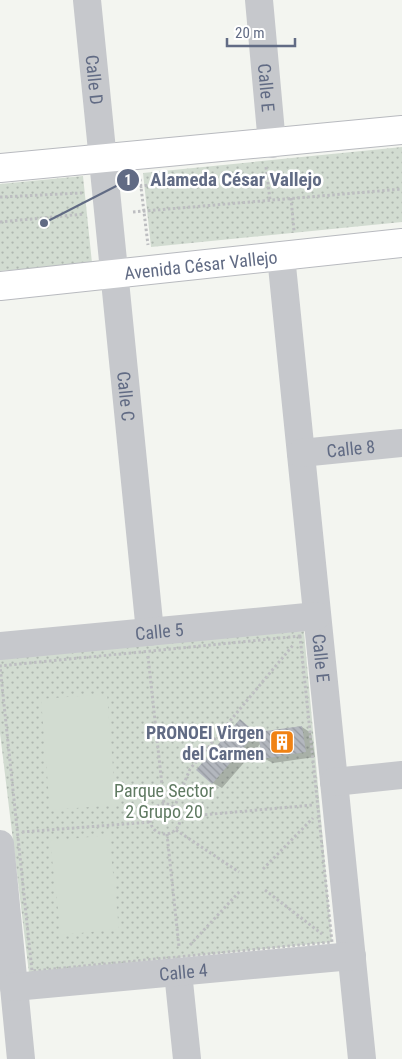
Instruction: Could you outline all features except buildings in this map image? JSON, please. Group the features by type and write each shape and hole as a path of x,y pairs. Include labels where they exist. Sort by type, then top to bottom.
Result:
{"main road":[{"path":"0,168 137,155 267,159 402,130"},
{"name":"Avenida César Vallejo","path":"0,286 151,270 288,246 402,243"}],"street":[{"name":"Calle D","path":"87,0 103,158"},
{"name":"Calle E","path":"258,0 267,159"},
{"name":"Calle C","path":"103,158 147,639"},
{"name":"Calle E","path":"288,246 301,453 309,626 342,949 362,1059"},
{"name":"Calle 8","path":"301,453 402,443"},
{"name":"Calle 5","path":"0,646 147,639 309,626"},
{"path":"327,800 402,775"},
{"path":"9,837 14,987 21,1059"},
{"name":"Calle 4","path":"14,987 342,949"},
{"path":"180,967 187,1059"}],"path":[{"path":"137,155 151,270"},
{"path":"267,159 270,200"},
{"path":"0,222 107,203 141,188 188,176"},
{"path":"0,197 107,203 144,211 402,189"},
{"path":"288,246 291,198"},
{"path":"309,626 147,639 0,666 9,837 32,971 180,967 342,949"},
{"path":"309,626 342,949"},
{"path":"174,808 190,769 309,626"},
{"path":"147,639 164,804"},
{"path":"180,817 327,800"},
{"path":"263,869 327,800"},
{"path":"164,804 174,808 180,817 176,830 167,834 156,830 150,817 155,808 164,804"},
{"path":"9,837 151,822"},
{"path":"176,830 239,872"},
{"path":"167,834 180,967"},
{"path":"265,890 342,949"},
{"path":"180,967 240,891"}],"green space":[{"path":"402,147 402,222 151,247 143,173"},
{"path":"83,176 92,263 0,271 0,184"},
{"name":"Parque Sector 2 Grupo 20","path":"304,631 332,942 29,973 0,733 0,657"},
{"path":"107,694 116,805 50,810 41,699"},
{"path":"109,835 119,929 61,935 50,841"}],"place":[{"name":"Alameda César Vallejo","path":"44,223"},
{"name":"PRONOEI Virgen del Carmen","path":"282,742"}]}
